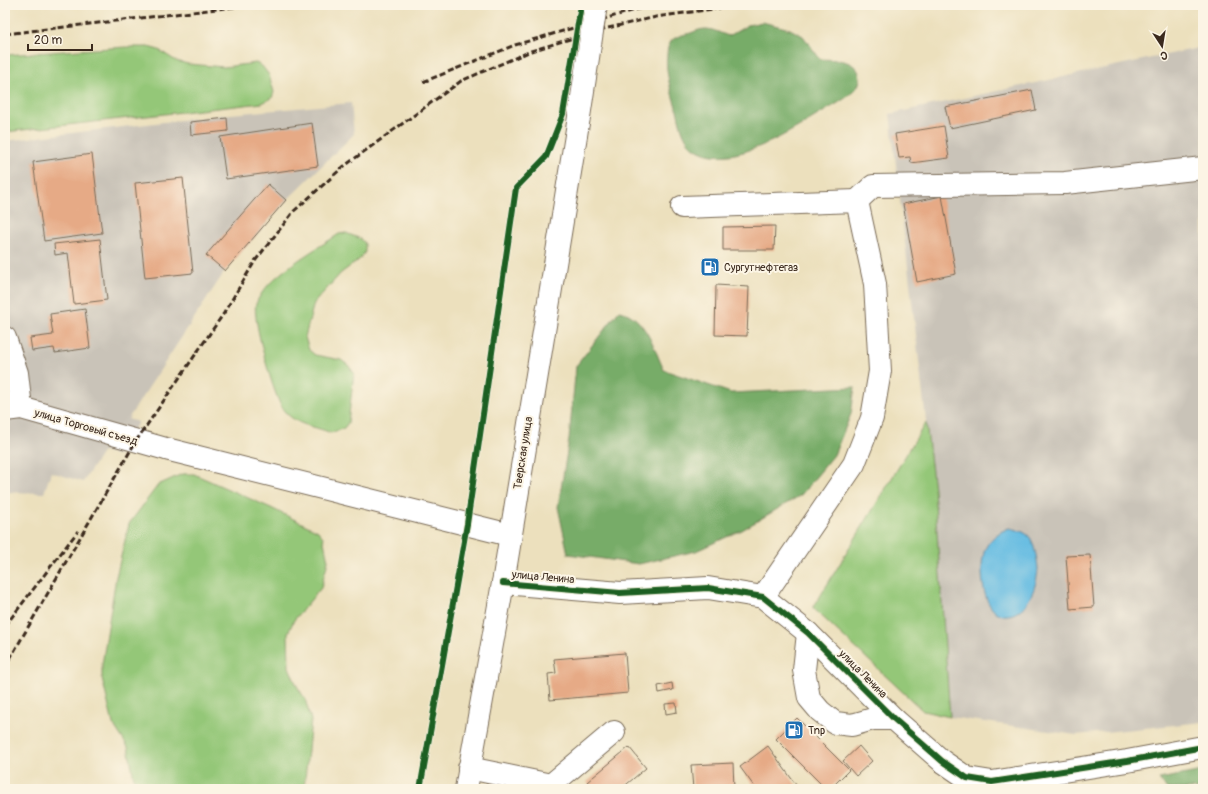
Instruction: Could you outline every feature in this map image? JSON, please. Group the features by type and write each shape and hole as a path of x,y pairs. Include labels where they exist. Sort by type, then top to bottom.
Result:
{"main road":[{"name":"Тверская улица","path":"468,779 503,583 596,5"},
{"path":"682,207 857,201 873,186 1065,183 1203,168"},
{"path":"764,597 854,464 872,418 880,371 875,284 857,201"},
{"path":"5,338 17,373 13,409"},
{"name":"улица Торговый съезд","path":"13,409 510,535"},
{"name":"улица Ленина","path":"503,583 620,593 708,588 764,597 808,633 894,719 942,761 967,778 992,782 1127,761 1203,747"},
{"path":"808,633 804,670 809,698 820,711 835,723 852,726 872,719 894,719"},
{"path":"468,779 551,785 614,732"}],"shaded area":[{"path":"1203,47 1203,722 1076,735 950,717 934,489 890,114"},
{"path":"351,103 354,134 288,199 225,271 128,419 138,422 119,456 103,451 83,482 51,472 44,493 5,492 5,141 231,114"}],"green space":[{"path":"762,22 790,29 803,36 820,59 838,60 850,63 858,71 860,78 859,83 852,93 840,102 795,129 759,147 740,153 723,155 706,154 692,146 682,129 668,75 667,61 669,44 681,35 700,30 712,30 729,36 748,25"},
{"path":"126,47 148,47 159,50 176,61 188,64 224,67 256,63 262,66 269,75 274,92 272,98 262,103 5,132 5,55"},
{"path":"346,233 361,239 365,244 365,252 360,259 341,273 314,303 305,337 309,350 315,355 341,360 348,365 354,373 348,423 344,428 331,433 301,423 285,412 270,377 260,341 255,311 256,304 261,294 280,274 292,264 339,234"},
{"path":"619,311 636,319 642,326 648,334 664,370 731,393 855,387 851,414 834,455 801,495 742,530 696,551 639,564 568,554 558,507 569,439 576,366"},
{"path":"926,422 934,489 950,717 923,711 813,608"},
{"path":"182,474 194,474 271,508 318,531 323,537 328,561 321,588 294,620 288,633 289,667 297,686 305,699 311,720 304,789 136,789 128,747 113,724 102,678 102,665 116,577 129,524 158,485"},
{"path":"1203,771 1203,789 1167,789 1159,779"}],"water":[{"path":"1009,528 1018,530 1029,536 1036,554 1038,569 1033,592 1024,607 1011,615 1003,615 996,612 990,606 986,597 983,586 982,564 988,543 996,535"}],"building":[{"path":"1032,90 1036,110 950,128 945,107"},
{"path":"227,118 228,131 191,135 190,122"},
{"path":"312,123 318,166 226,179 220,137"},
{"path":"944,126 949,158 911,163 910,157 899,158 895,134"},
{"path":"92,154 102,233 44,241 33,162"},
{"path":"183,178 193,273 145,278 135,183"},
{"path":"268,184 286,200 225,271 206,255"},
{"path":"942,196 956,274 917,282 903,204"},
{"path":"775,226 774,250 723,250 723,227"},
{"path":"100,239 107,300 74,304 68,253 55,255 54,244"},
{"path":"716,285 749,287 747,336 715,335"},
{"path":"85,309 90,348 55,353 54,348 32,351 30,338 53,335 50,314"},
{"path":"1090,555 1094,607 1070,609 1066,556"},
{"path":"625,653 628,693 550,700 548,674 556,673 554,659"},
{"path":"672,683 673,690 659,693 658,686"},
{"path":"676,703 677,712 666,714 665,704"},
{"path":"797,718 849,770 830,789 826,789 776,739"},
{"path":"768,746 799,789 756,789 740,767"},
{"path":"859,746 872,761 856,776 843,761"},
{"path":"629,747 646,768 621,789 592,789 587,782"},
{"path":"733,763 734,789 693,789 691,765"}],"railway":[{"path":"5,34 251,5"},
{"path":"423,82 515,45 652,5"},
{"path":"5,667 136,441 224,313 255,261 294,211 343,167 461,81 531,51 599,30 656,17 741,5"},
{"path":"5,626 78,531"}],"cycle path":[{"path":"420,789 467,524 516,188 546,157 563,114 581,5"},
{"path":"503,583 620,593 708,588 763,597 808,633 894,719 942,761 967,778 992,782 1127,761 1203,747"}],"place":[{"name":"Сургутнефтегаз","path":"710,267"},
{"name":"Tnp","path":"794,730"}]}
